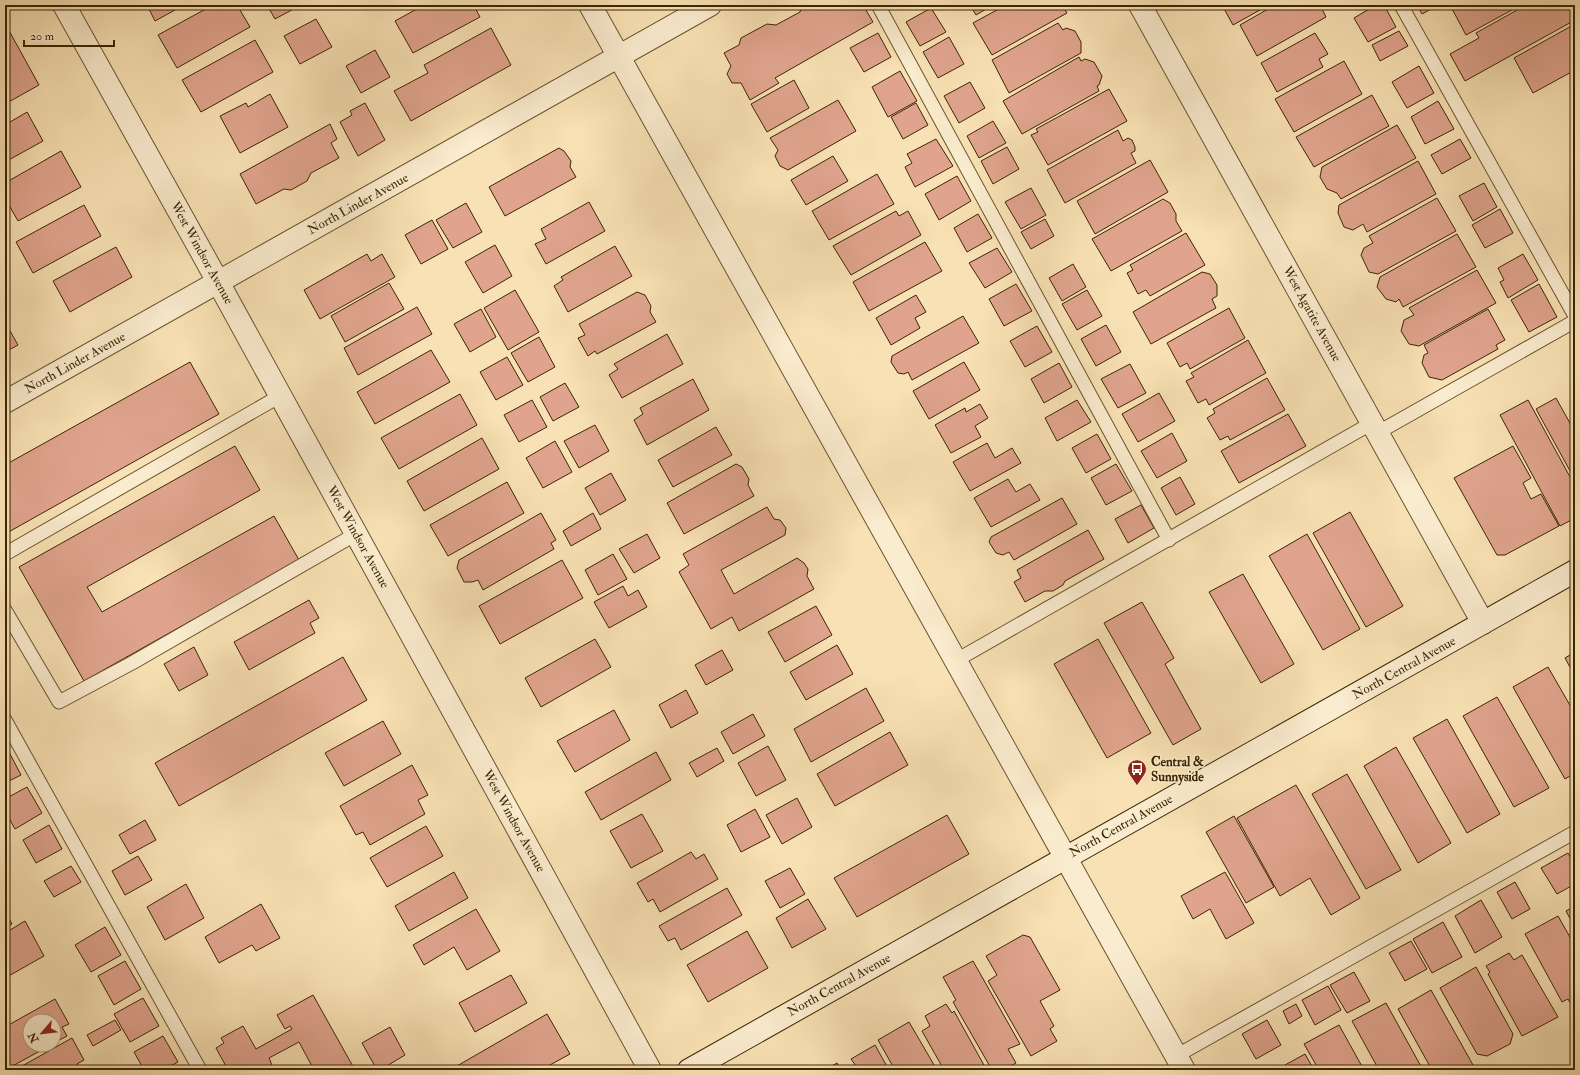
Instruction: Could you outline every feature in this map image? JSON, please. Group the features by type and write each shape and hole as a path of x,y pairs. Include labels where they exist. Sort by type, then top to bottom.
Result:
{"street":[{"name":"West Windsor Avenue","path":"64,5 650,1070"},
{"path":"590,5 1180,1063"},
{"name":"North Linder Avenue","path":"5,402 710,5"},
{"name":"West Agatite Avenue","path":"1140,5 1483,623"},
{"name":"North Central Avenue","path":"689,1070 1575,571"}],"lane":[{"path":"878,5 1169,540"},
{"path":"1401,5 1575,316"},
{"path":"956,661 1169,540 1575,321"},
{"path":"5,554 280,396"},
{"path":"5,610 59,702 132,663 356,534"},
{"path":"5,720 200,1070"},
{"path":"1180,1063 1575,832"}],"building":[{"path":"147,5 184,5 155,21"},
{"path":"213,5 237,5 250,27 177,68 158,35"},
{"path":"267,5 301,5 275,19"},
{"path":"424,5 477,5 474,6 480,17 413,53 395,21"},
{"path":"802,5 863,5 873,22 775,78 779,83 750,100 741,83 732,83 727,74 731,66 724,53 739,45 741,38 767,24 776,25 800,12"},
{"path":"970,5 993,5 976,15"},
{"path":"1006,5 1062,5 1067,13 992,55 973,23"},
{"path":"1222,5 1269,5 1233,25"},
{"path":"1275,5 1320,5 1326,17 1257,56 1240,25"},
{"path":"1376,5 1384,5 1396,27 1368,42 1354,18"},
{"path":"1417,5 1438,5 1422,14"},
{"path":"1450,5 1521,5 1466,35"},
{"path":"1526,5 1575,5 1575,20 1465,81 1450,54 1479,38 1476,33"},
{"path":"931,8 946,32 920,46 906,22"},
{"path":"316,19 332,47 300,64 284,36"},
{"path":"1058,23 1063,30 1066,28 1075,31 1081,42 1081,53 1009,93 992,60"},
{"path":"1575,24 1575,70 1533,93 1514,58"},
{"path":"5,27 7,27 39,85 5,104"},
{"path":"491,28 511,65 411,121 394,91 428,73 424,65"},
{"path":"1399,31 1408,46 1380,61 1372,45"},
{"path":"878,33 891,57 864,72 850,48"},
{"path":"1315,33 1328,54 1319,59 1323,67 1277,92 1261,63"},
{"path":"949,37 964,64 938,78 923,52"},
{"path":"255,40 273,72 201,112 182,80"},
{"path":"375,50 390,77 361,93 346,66"},
{"path":"1079,57 1081,61 1085,59 1094,62 1102,76 1099,85 1097,86 1099,91 1022,134 1003,101"},
{"path":"1344,61 1362,94 1294,132 1275,99"},
{"path":"1419,66 1434,93 1407,108 1392,82"},
{"path":"900,71 917,101 888,117 872,87"},
{"path":"794,80 809,108 767,132 751,104"},
{"path":"970,82 985,108 959,123 944,96"},
{"path":"1109,89 1127,121 1048,165 1031,135 1038,132 1036,129"},
{"path":"270,94 288,127 240,153 220,116 246,103 248,107"},
{"path":"1372,95 1389,126 1314,167 1296,137"},
{"path":"838,100 856,131 788,170 780,166 775,156 778,150 770,138"},
{"path":"1438,101 1454,129 1425,144 1411,117"},
{"path":"365,103 385,140 358,156 340,122 352,115 350,111"},
{"path":"916,103 928,125 903,139 891,117"},
{"path":"27,112 43,141 5,162 5,125"},
{"path":"993,121 1006,143 979,158 967,136"},
{"path":"330,124 337,139 331,143 339,158 311,173 307,181 291,190 284,189 256,204 240,174"},
{"path":"1397,125 1416,158 1341,199 1337,193 1327,189 1320,177 1322,167"},
{"path":"1118,130 1123,141 1128,138 1132,140 1135,151 1131,153 1136,163 1065,203 1047,170"},
{"path":"936,139 953,166 915,187 905,167 912,163 907,154"},
{"path":"1460,139 1471,158 1442,174 1431,155"},
{"path":"1007,147 1019,169 993,184 981,161"},
{"path":"559,148 564,151 571,161 570,167 576,177 505,216 489,187"},
{"path":"61,151 81,187 18,221 5,198 5,183"},
{"path":"833,156 848,181 806,205 791,180"},
{"path":"1150,160 1168,192 1095,234 1077,201"},
{"path":"1418,161 1436,194 1367,232 1363,224 1353,230 1344,227 1338,213 1339,205"},
{"path":"877,174 894,204 829,240 812,211"},
{"path":"957,176 971,201 939,220 925,194"},
{"path":"1484,183 1497,207 1473,221 1459,196"},
{"path":"1031,188 1046,215 1021,229 1005,202"},
{"path":"1437,198 1456,231 1378,274 1369,272 1361,255 1364,248 1373,243 1369,236"},
{"path":"1163,199 1170,203 1176,214 1176,221 1182,231 1111,271 1092,239"},
{"path":"589,202 605,231 546,264 535,244 546,239 541,229"},
{"path":"466,203 482,232 453,248 436,220"},
{"path":"84,205 101,236 33,273 16,242"},
{"path":"1500,209 1513,233 1485,248 1472,225"},
{"path":"896,211 899,216 908,211 921,235 851,275 833,246"},
{"path":"978,214 992,238 967,252 954,228"},
{"path":"1045,219 1054,236 1031,249 1021,232"},
{"path":"432,220 448,249 421,264 405,235"},
{"path":"1186,233 1205,265 1150,296 1146,290 1138,294 1127,273 1133,270 1130,265"},
{"path":"1457,234 1476,267 1403,307 1399,299 1396,302 1386,299 1377,287 1380,277"},
{"path":"925,242 942,271 869,311 853,282"},
{"path":"495,245 512,276 483,293 465,262"},
{"path":"615,246 632,276 568,312 554,286 563,280 561,277"},
{"path":"116,247 132,277 70,312 53,281"},
{"path":"997,248 1012,272 985,288 969,263"},
{"path":"367,254 371,261 382,254 395,277 320,319 304,290"},
{"path":"1523,254 1538,280 1508,298 1500,282 1504,280 1498,268"},
{"path":"1073,264 1086,287 1062,301 1049,278"},
{"path":"1477,270 1496,303 1419,346 1409,344 1401,331 1404,320 1414,315 1409,308"},
{"path":"1202,272 1210,274 1217,285 1217,296 1212,299 1216,308 1151,344 1133,312"},
{"path":"389,283 404,309 345,342 331,316"},
{"path":"1016,284 1032,311 1004,326 989,299"},
{"path":"1539,284 1557,317 1529,332 1511,300"},
{"path":"515,290 539,332 508,350 484,308"},
{"path":"1087,290 1102,316 1077,330 1062,304"},
{"path":"637,292 645,295 651,306 650,312 656,322 597,354 595,351 588,356 578,338 585,335 579,324"},
{"path":"916,295 926,312 915,318 920,328 891,345 876,318"},
{"path":"417,307 432,334 358,375 344,348"},
{"path":"1229,308 1245,338 1190,369 1187,363 1180,367 1167,343"},
{"path":"481,309 496,337 470,352 454,324"},
{"path":"1488,309 1505,340 1496,345 1498,349 1442,380 1429,377 1422,363 1424,355 1428,353 1424,345"},
{"path":"963,316 979,343 912,380 908,372 904,374 898,373 891,362 892,356"},
{"path":"5,322 18,345 5,352"},
{"path":"1106,325 1121,352 1096,366 1081,339"},
{"path":"1037,326 1052,352 1025,367 1010,341"},
{"path":"667,334 683,364 622,398 609,375 618,369 614,364"},
{"path":"539,337 555,367 528,382 511,353"},
{"path":"1248,340 1266,373 1209,405 1206,399 1198,403 1186,381 1194,377 1191,373"},
{"path":"431,350 450,382 375,424 357,392"},
{"path":"507,357 523,385 496,400 480,372"},
{"path":"190,362 219,414 5,534 5,465"},
{"path":"964,362 980,390 929,419 913,391"},
{"path":"1059,363 1072,387 1044,403 1031,379"},
{"path":"1130,364 1146,393 1118,408 1101,379"},
{"path":"1267,378 1285,410 1230,440 1228,436 1220,440 1207,418 1215,413 1213,409"},
{"path":"693,379 709,410 647,445 634,420 643,414 640,408"},
{"path":"565,383 579,407 553,421 540,397"},
{"path":"1159,393 1175,421 1138,442 1122,414"},
{"path":"460,394 477,425 399,469 381,438"},
{"path":"1556,398 1571,425 1575,423 1575,480 1536,409"},
{"path":"532,400 547,427 519,442 504,415"},
{"path":"1077,400 1091,422 1057,441 1045,418"},
{"path":"1528,400 1575,486 1575,518 1560,526 1500,415"},
{"path":"980,404 988,418 975,426 981,437 951,453 935,425 965,408 966,412"},
{"path":"1288,414 1306,446 1239,483 1221,451"},
{"path":"595,425 609,451 579,468 564,441"},
{"path":"716,427 732,455 673,487 658,460"},
{"path":"1172,433 1187,461 1157,478 1141,451"},
{"path":"1097,434 1111,459 1086,473 1072,448"},
{"path":"482,438 499,469 424,511 407,481"},
{"path":"555,441 572,472 543,488 526,458"},
{"path":"987,443 995,458 1012,448 1021,463 970,491 953,462"},
{"path":"235,446 260,490 87,587 102,612 274,516 299,560 84,681 19,567"},
{"path":"1513,446 1531,478 1523,483 1531,499 1541,494 1559,526 1505,555 1497,555 1454,478"},
{"path":"736,464 742,467 749,479 748,485 754,496 684,534 667,503"},
{"path":"1116,464 1132,491 1106,505 1091,478"},
{"path":"611,473 626,500 600,515 585,488"},
{"path":"1180,477 1195,504 1176,515 1161,488"},
{"path":"1008,479 1016,492 1030,484 1040,500 991,527 974,498"},
{"path":"507,482 524,513 448,556 430,525"},
{"path":"1062,498 1077,524 1014,560 1009,552 1003,555 996,553 989,542 991,537"},
{"path":"1141,505 1154,528 1128,543 1115,519"},
{"path":"767,507 774,519 780,520 786,528 785,535 721,570 734,594 797,558 804,563 808,569 807,576 814,589 739,631 732,617 711,629 679,572 689,565 683,554"},
{"path":"1350,512 1403,606 1366,627 1313,533"},
{"path":"541,513 556,540 551,543 554,549 483,590 478,580 464,582 457,568 459,560"},
{"path":"593,513 601,529 571,546 563,531"},
{"path":"1088,530 1104,559 1065,581 1063,585 1053,591 1045,591 1025,602 1014,582 1021,578 1017,570"},
{"path":"647,534 660,558 634,573 619,549"},
{"path":"1307,534 1360,629 1323,650 1269,556"},
{"path":"613,554 627,579 598,595 585,570"},
{"path":"562,560 583,598 500,644 479,606"},
{"path":"1243,574 1294,664 1261,683 1209,592"},
{"path":"623,586 628,596 638,590 647,607 609,628 594,602"},
{"path":"309,600 319,618 310,623 315,633 249,670 234,642"},
{"path":"1142,602 1174,658 1165,664 1201,729 1173,745 1104,623"},
{"path":"816,606 832,635 785,662 768,632"},
{"path":"595,639 611,667 541,707 525,678"},
{"path":"1098,639 1151,733 1107,758 1054,664"},
{"path":"837,645 853,674 806,700 790,672"},
{"path":"194,647 208,675 179,691 164,664"},
{"path":"722,650 733,670 706,685 695,665"},
{"path":"1575,652 1575,676 1565,658"},
{"path":"343,657 367,700 179,806 155,763"},
{"path":"1548,667 1575,714 1575,773 1565,779 1513,687"},
{"path":"866,688 884,721 811,762 794,729"},
{"path":"686,690 698,713 671,728 659,705"},
{"path":"1497,697 1549,788 1514,807 1463,716"},
{"path":"614,710 630,740 575,772 557,741"},
{"path":"753,714 765,736 733,754 721,732"},
{"path":"1447,719 1500,814 1467,833 1413,738"},
{"path":"383,721 401,754 344,786 325,753"},
{"path":"890,732 908,765 835,806 817,774"},
{"path":"768,746 786,780 756,796 738,763"},
{"path":"1396,747 1451,843 1418,863 1364,766"},
{"path":"717,748 724,761 697,777 689,763"},
{"path":"9,752 21,775 5,783 5,754"},
{"path":"656,752 671,780 601,820 585,792"},
{"path":"412,765 428,795 418,800 425,814 370,845 363,832 356,835 340,806"},
{"path":"1347,774 1401,870 1366,889 1312,794"},
{"path":"1296,785 1360,898 1331,915 1310,878 1280,896 1237,818"},
{"path":"27,787 42,813 15,829 5,811 5,799"},
{"path":"797,798 812,827 782,844 766,815"},
{"path":"755,809 770,837 741,852 727,825"},
{"path":"642,814 663,851 631,868 610,831"},
{"path":"947,815 969,854 857,917 834,878"},
{"path":"1234,816 1274,887 1246,903 1206,832"},
{"path":"145,820 156,840 130,854 119,835"},
{"path":"49,825 62,849 36,863 23,840"},
{"path":"426,826 443,856 387,887 370,858"},
{"path":"691,852 696,859 704,854 718,879 660,912 653,899 648,902 637,883"},
{"path":"1568,853 1575,865 1575,884 1557,894 1541,868"},
{"path":"138,856 152,880 125,895 112,871"},
{"path":"71,866 81,882 54,897 44,881"},
{"path":"790,868 805,894 780,908 765,881"},
{"path":"454,872 468,898 409,931 395,906"},
{"path":"1225,872 1254,923 1226,939 1210,909 1193,919 1181,896"},
{"path":"1515,882 1530,909 1512,919 1497,892"},
{"path":"186,884 204,918 165,940 147,907"},
{"path":"727,888 742,915 681,950 675,938 668,941 659,926"},
{"path":"808,899 826,929 792,948 776,918"},
{"path":"1481,900 1502,937 1475,953 1455,916"},
{"path":"261,904 280,938 256,951 252,945 219,963 205,937"},
{"path":"1575,906 1575,928 1566,911"},
{"path":"476,909 500,951 467,970 454,947 424,965 413,945"},
{"path":"5,911 12,924 5,928"},
{"path":"1558,916 1575,946 1575,1006 1573,1008 1568,999 1562,1002 1525,934"},
{"path":"25,921 44,956 5,978 5,933"},
{"path":"1443,922 1462,957 1432,973 1413,939"},
{"path":"105,927 121,955 91,972 75,945"},
{"path":"747,931 768,968 708,1002 687,965"},
{"path":"1023,935 1030,937 1060,990 1040,1001 1054,1026 1050,1029 1057,1041 1031,1056 988,981 997,975 986,956"},
{"path":"1411,941 1427,969 1405,981 1389,953"},
{"path":"1509,953 1514,960 1522,955 1558,1017 1522,1036 1488,974 1490,972 1486,966"},
{"path":"125,961 141,989 114,1005 98,976"},
{"path":"973,961 1020,1044 1008,1049 1016,1063 1003,1070 992,1070 953,1002 956,1000 943,977"},
{"path":"1476,967 1513,1034 1510,1044 1487,1056 1477,1054 1440,988"},
{"path":"1354,972 1370,1001 1347,1013 1330,985"},
{"path":"511,975 527,1003 475,1032 459,1003"},
{"path":"1328,986 1341,1010 1315,1025 1302,1000"},
{"path":"1431,990 1473,1065 1464,1070 1432,1070 1398,1009"},
{"path":"313,995 355,1070 314,1070 299,1042 269,1058 274,1070 228,1070 216,1048 224,1043 221,1038 243,1026 256,1049 292,1029 290,1026 285,1029 277,1015"},
{"path":"143,998 159,1026 130,1042 114,1014"},
{"path":"55,999 69,1024 62,1027 62,1013 30,1013"},
{"path":"1386,1003 1423,1070 1379,1070 1352,1021"},
{"path":"946,1004 952,1013 954,1011 985,1067 978,1070 944,1070 922,1031 930,1026 925,1016"},
{"path":"1296,1004 1302,1016 1289,1024 1283,1011"},
{"path":"547,1014 570,1054 541,1070 450,1070"},
{"path":"22,1017 22,1053 36,1053 5,1070 5,1027"},
{"path":"115,1020 121,1030 93,1046 87,1035"},
{"path":"1267,1020 1281,1045 1256,1059 1242,1034"},
{"path":"909,1022 937,1070 895,1070 878,1040"},
{"path":"1339,1025 1364,1070 1319,1070 1304,1044"},
{"path":"62,1027 67,1036 62,1039"},
{"path":"390,1027 405,1055 380,1070 377,1070 362,1043"},
{"path":"163,1036 178,1062 163,1070 144,1070 134,1052"},
{"path":"72,1038 84,1060 77,1064 81,1070 15,1070 45,1053 62,1053 62,1044"},
{"path":"875,1045 889,1070 851,1070 856,1066 851,1059"},
{"path":"1305,1054 1314,1070 1288,1070 1285,1065"},
{"path":"837,1063 841,1070 825,1070"}],"place":[{"name":"Central & Sunnyside","path":"1137,786"}]}
